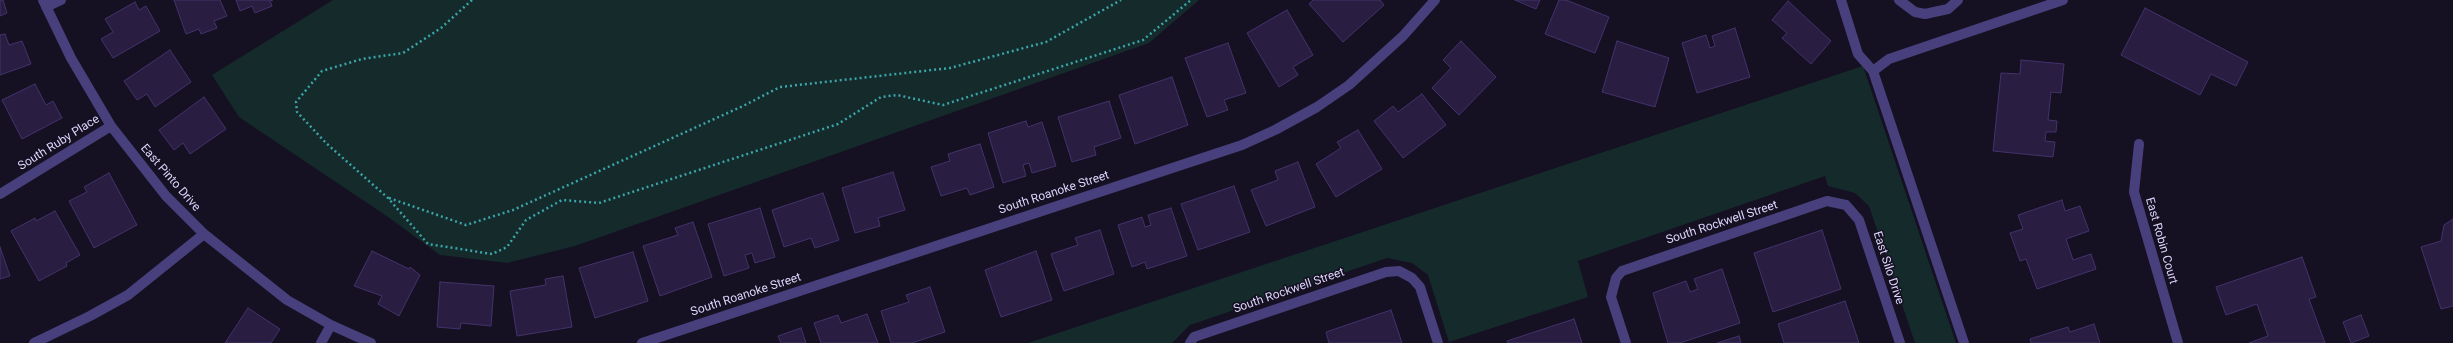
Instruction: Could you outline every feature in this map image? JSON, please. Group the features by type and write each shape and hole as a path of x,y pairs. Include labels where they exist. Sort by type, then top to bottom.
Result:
{"street":[{"path":"44,3 61,0"},
{"name":"South Roanoke Street","path":"642,343 1242,145 1310,110 1349,85 1403,36 1435,0"},
{"path":"1841,0 1858,54 1873,71 1964,343"},
{"path":"1899,0 1915,12 1926,14 1948,10 1958,0"},
{"path":"1873,71 1889,59 2063,0"},
{"name":"East Pinto Drive","path":"44,3 71,58 111,126 166,196 204,234 287,300 331,325"},
{"name":"South Ruby Place","path":"0,194 111,126"},
{"name":"East Robin Court","path":"2139,144 2134,192 2178,343"},
{"name":"South Rockwell Street","path":"1626,343 1611,297 1614,283 1622,271 1827,202 1846,205"},
{"name":"East Silo Drive","path":"1846,205 1854,212 1858,220 1900,343"},
{"path":"34,343 90,316 128,295 204,234"},
{"name":"South Rockwell Street","path":"1190,343 1194,337 1386,272 1399,271 1412,278 1420,287 1438,343"},
{"path":"321,343 331,325 371,343"}],"path":[{"path":"472,0 441,28 404,53 362,59 322,71 296,102 297,112 326,143 388,198 428,244 492,254 507,247 526,220 562,200 599,203 838,124 881,97 897,95 943,105 1143,40 1191,0"},
{"path":"388,198 466,226 513,210 744,106 780,87 950,68 1046,42 1122,0"}],"green space":[{"path":"333,0 1199,0 1149,43 575,246 507,263 440,255 388,217 239,117 212,75"},
{"path":"1863,66 1956,343 1915,343 1869,206 1855,193 1828,186 1825,176 1578,261 1588,297 1449,342 1428,275 1412,263 1387,258 1190,325 1172,343 1028,343"}],"building":[{"path":"0,0 3,0 7,13 0,16"},
{"path":"174,0 220,0 227,16 214,21 217,28 201,34 199,29 186,34"},
{"path":"236,0 273,0 270,1 272,6 255,13 252,6 240,11"},
{"path":"1313,0 1380,0 1384,5 1343,42 1309,4"},
{"path":"1515,0 1540,0 1536,9"},
{"path":"1559,0 1566,0 1609,17 1595,53 1545,34"},
{"path":"1788,1 1831,41 1811,64 1782,38 1787,33 1772,20"},
{"path":"135,2 139,10 146,6 160,31 113,58 101,39 113,32 105,19"},
{"path":"2145,8 2248,62 2236,86 2211,74 2200,95 2121,55"},
{"path":"1287,10 1313,55 1293,67 1298,75 1279,87 1247,33"},
{"path":"1735,28 1750,77 1697,93 1682,43 1706,35 1710,48 1715,46 1712,36"},
{"path":"5,34 9,45 22,41 31,64 0,75 0,35"},
{"path":"1461,41 1496,77 1459,115 1432,88 1451,68 1443,60"},
{"path":"1617,41 1669,58 1655,107 1602,92"},
{"path":"1228,43 1246,93 1224,100 1228,110 1207,117 1185,58"},
{"path":"170,50 191,82 155,107 147,94 137,100 124,81"},
{"path":"2021,60 2064,64 2061,93 2051,92 2048,120 2057,121 2056,132 2046,132 2045,141 2055,142 2053,157 1993,151 2001,73 2020,74"},
{"path":"1172,77 1188,125 1135,144 1119,95"},
{"path":"35,84 46,105 53,101 62,118 22,139 2,100"},
{"path":"1422,94 1446,125 1403,158 1374,121 1393,106 1398,112"},
{"path":"204,97 226,129 190,154 183,143 174,150 159,130"},
{"path":"1109,101 1121,138 1094,147 1096,155 1072,162 1058,117"},
{"path":"1026,121 1028,127 1042,122 1056,166 1032,173 1029,163 1023,165 1026,176 1003,183 988,133"},
{"path":"1358,130 1382,169 1336,197 1316,164 1341,148 1337,142"},
{"path":"980,144 994,187 970,195 967,188 941,196 931,167 950,161 948,154"},
{"path":"1298,162 1315,207 1266,226 1251,190 1278,180 1275,171"},
{"path":"893,172 905,210 878,218 880,226 855,233 842,188"},
{"path":"109,173 137,225 94,248 69,201 87,192 84,187"},
{"path":"1234,186 1250,232 1198,250 1181,204"},
{"path":"823,193 839,240 815,248 811,238 784,247 772,210"},
{"path":"2062,200 2065,211 2080,206 2089,231 2066,239 2073,260 2091,254 2096,269 2037,289 2026,259 2020,261 2010,233 2023,229 2018,215"},
{"path":"760,208 775,257 755,263 752,253 745,255 749,268 724,276 708,224"},
{"path":"1171,208 1187,256 1147,269 1145,262 1132,267 1118,225 1142,217 1145,227 1151,225 1148,215"},
{"path":"55,211 80,255 66,263 67,266 39,281 11,231 35,218 36,221"},
{"path":"2453,219 2453,306 2441,309 2421,247 2441,241 2444,225"},
{"path":"693,222 712,277 660,296 643,246 678,235 675,228"},
{"path":"1100,230 1114,274 1064,291 1051,254 1078,245 1075,238"},
{"path":"1822,230 1841,289 1773,312 1754,253"},
{"path":"0,247 10,276 0,279"},
{"path":"372,251 409,269 410,267 420,275 399,316 378,304 382,296 354,286"},
{"path":"1036,251 1052,300 1001,317 985,270"},
{"path":"633,252 648,301 595,318 579,268"},
{"path":"2302,257 2316,297 2309,299 2325,343 2249,343 2268,336 2257,304 2226,315 2216,287"},
{"path":"1722,269 1740,323 1680,343 1668,343 1653,293 1686,281 1690,292 1698,289 1694,279"},
{"path":"563,276 572,327 517,336 510,291 546,285 545,279"},
{"path":"440,282 494,286 491,326 461,323 460,329 437,327"},
{"path":"930,287 945,332 912,343 891,343 881,311 909,302 906,295"},
{"path":"1845,301 1859,343 1784,343 1778,324"},
{"path":"248,308 280,329 271,343 225,343"},
{"path":"1391,310 1402,343 1329,343 1326,332"},
{"path":"867,314 878,343 821,343 814,323 838,315 841,323"},
{"path":"2361,315 2369,336 2351,343 2343,322"},
{"path":"1574,319 1582,343 1508,343 1507,341"},
{"path":"2094,324 2100,343 2031,343 2030,339 2068,327 2070,332"},
{"path":"801,328 806,343 781,343 778,336"},
{"path":"1739,336 1741,343 1717,343"}]}
